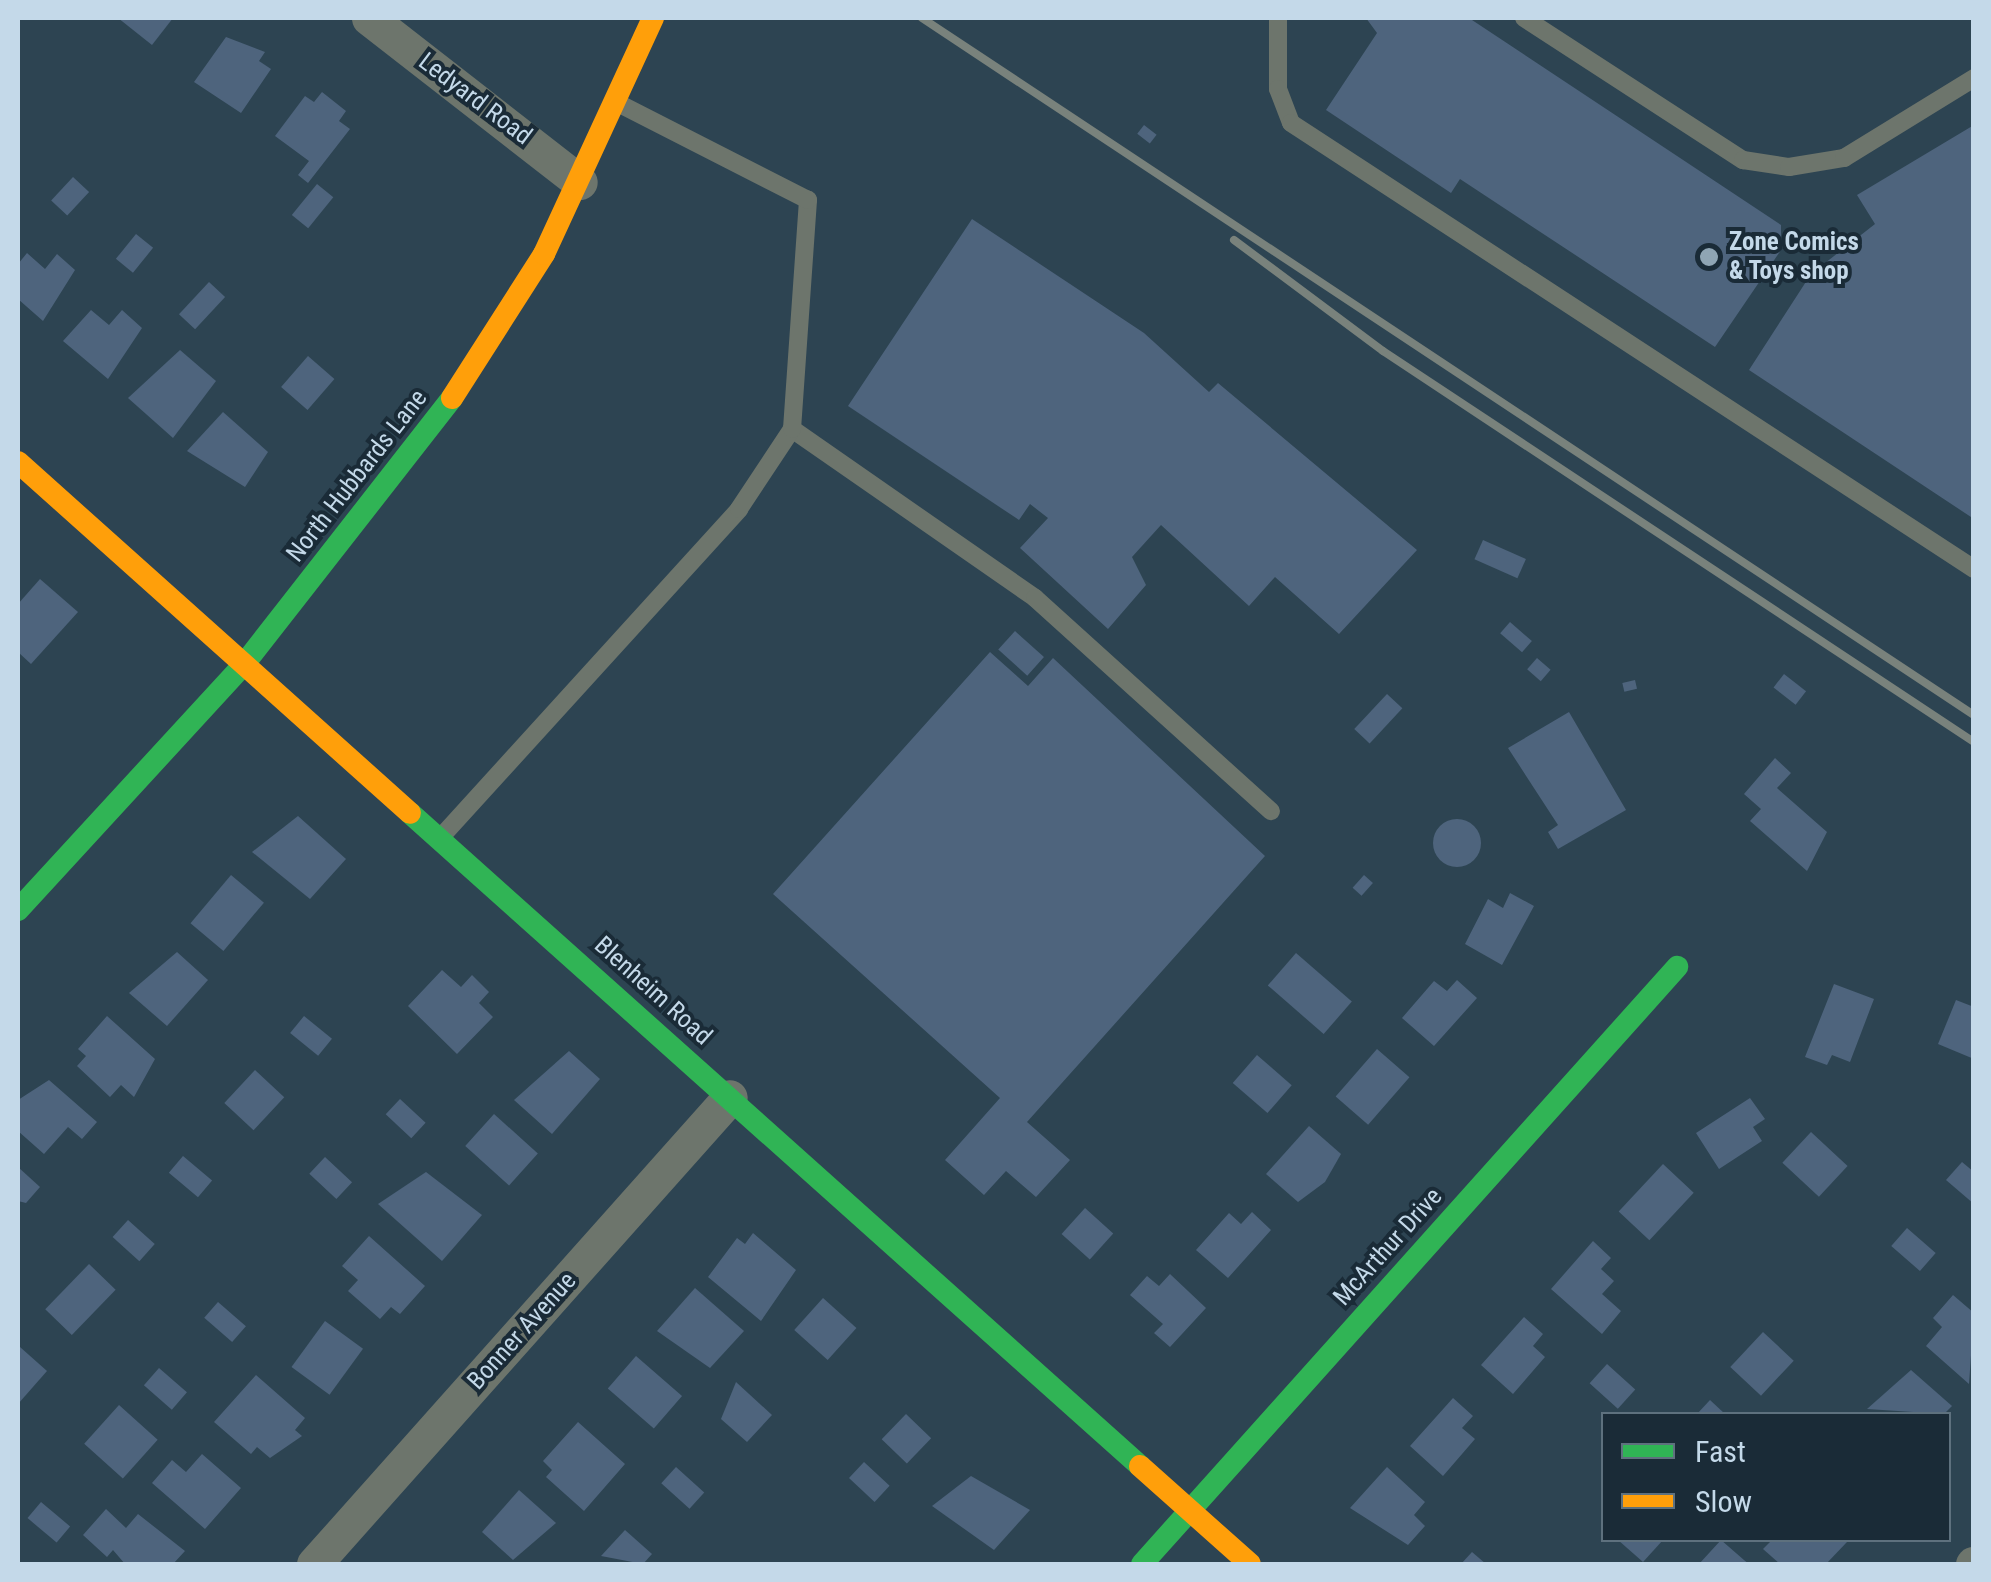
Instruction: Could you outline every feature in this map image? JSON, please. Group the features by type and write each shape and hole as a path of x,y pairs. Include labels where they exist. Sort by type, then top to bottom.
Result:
{"street":[{"name":"Ledyard Road","path":"369,18 580,182"},
{"name":"North Hubbards Lane","path":"18,910 245,662 476,368 580,182 653,18"},
{"name":"Blenheim Road","path":"18,462 1250,1564"},
{"name":"McArthur Drive","path":"1142,1564 1676,967"},
{"name":"Bonner Avenue","path":"314,1564 730,1096"}],"lane":[{"path":"1278,18 1278,89 1291,123 1974,569"},
{"path":"1524,18 1743,160 1789,167 1844,158 1974,78"},
{"path":"440,837 739,509 792,429 808,200 618,103"},
{"path":"792,429 1035,598 1271,810"}],"building":[{"path":"118,18 173,18 152,45"},
{"path":"1366,18 1469,18 1781,225 1781,250 1715,347 1460,179 1451,193 1326,110 1377,33"},
{"path":"226,37 265,52 259,61 271,69 241,113 194,82"},
{"path":"322,92 346,111 339,121 350,129 308,183 298,175 309,161 275,136 305,96 314,102"},
{"path":"1144,125 1157,135 1150,144 1137,134"},
{"path":"1974,125 1974,519 1749,370 1811,274 1875,224 1857,195"},
{"path":"73,177 89,192 67,215 51,200"},
{"path":"317,184 333,197 308,228 292,215"},
{"path":"972,219 1144,333 1209,392 1218,383 1417,550 1339,634 1275,577 1249,606 1161,525 1132,557 1146,585 1108,629 1020,548 1048,518 1030,504 1019,520 848,406"},
{"path":"136,234 153,248 133,273 116,259"},
{"path":"27,253 45,269 57,254 75,270 43,321 18,299 18,264"},
{"path":"209,282 225,297 195,329 179,314"},
{"path":"91,310 109,325 122,310 142,328 108,379 63,341"},
{"path":"180,350 216,381 173,438 128,398"},
{"path":"308,356 334,379 308,410 281,387"},
{"path":"223,412 268,452 245,487 187,451"},
{"path":"1483,540 1526,559 1517,578 1474,559"},
{"path":"40,579 78,612 31,664 18,652 18,604"},
{"path":"1510,622 1532,641 1522,652 1500,633"},
{"path":"1015,631 1044,657 1027,676 998,650"},
{"path":"990,652 1028,686 1053,658 1265,856 1027,1122 1070,1160 1036,1197 1006,1171 984,1195 945,1160 1000,1098 773,894"},
{"path":"1537,658 1551,670 1541,681 1527,669"},
{"path":"1784,674 1806,691 1796,705 1774,687"},
{"path":"1635,680 1637,689 1624,692 1622,683"},
{"path":"1387,694 1402,708 1370,743 1354,729"},
{"path":"1569,712 1626,810 1558,849 1548,832 1558,825 1508,748"},
{"path":"1775,758 1791,773 1777,788 1827,832 1807,871 1750,821 1761,809 1744,794"},
{"path":"298,816 346,859 310,899 252,852"},
{"path":"1457,819 1474,826 1481,843 1474,860 1457,867 1440,860 1433,843 1440,826"},
{"path":"231,875 264,903 223,951 191,923"},
{"path":"1364,875 1373,883 1362,896 1353,888"},
{"path":"1510,893 1534,906 1502,965 1465,944 1488,899 1503,908"},
{"path":"177,952 208,980 167,1026 129,993"},
{"path":"1296,953 1352,1002 1324,1034 1268,985"},
{"path":"442,970 461,987 472,975 489,992 479,1003 493,1017 457,1054 408,1006"},
{"path":"1457,980 1477,998 1434,1046 1402,1018 1434,981 1447,991"},
{"path":"1834,984 1874,999 1850,1062 1832,1055 1827,1065 1805,1057"},
{"path":"1956,1000 1974,1007 1974,1059 1938,1044"},
{"path":"107,1016 155,1059 134,1097 121,1085 110,1097 77,1066 86,1056 78,1049"},
{"path":"304,1016 332,1039 318,1056 290,1033"},
{"path":"1377,1049 1409,1077 1368,1125 1336,1097"},
{"path":"569,1051 600,1079 552,1134 514,1100"},
{"path":"1257,1055 1292,1085 1267,1113 1233,1083"},
{"path":"255,1070 284,1097 254,1130 224,1103"},
{"path":"49,1080 97,1122 82,1139 68,1127 44,1154 18,1131 18,1100"},
{"path":"1750,1098 1765,1119 1753,1127 1762,1141 1719,1169 1696,1133"},
{"path":"400,1099 426,1123 411,1138 386,1114"},
{"path":"494,1114 538,1153 509,1185 465,1146"},
{"path":"1309,1126 1341,1154 1325,1182 1298,1202 1266,1174"},
{"path":"1811,1132 1848,1166 1819,1197 1782,1163"},
{"path":"183,1156 212,1180 198,1197 169,1173"},
{"path":"325,1157 352,1182 336,1199 309,1174"},
{"path":"1962,1162 1974,1172 1974,1204 1946,1180"},
{"path":"1663,1164 1694,1193 1649,1240 1619,1212"},
{"path":"18,1167 40,1187 26,1203 18,1201"},
{"path":"426,1172 482,1215 442,1261 378,1204"},
{"path":"1085,1208 1113,1233 1090,1259 1062,1234"},
{"path":"1252,1212 1271,1230 1228,1278 1196,1250 1229,1213 1241,1224"},
{"path":"128,1220 155,1244 139,1261 113,1237"},
{"path":"1907,1228 1936,1253 1920,1271 1891,1246"},
{"path":"753,1233 796,1270 761,1321 708,1277 737,1238 745,1244"},
{"path":"369,1236 425,1286 400,1314 391,1307 380,1319 348,1291 358,1280 342,1266"},
{"path":"1593,1241 1611,1258 1601,1269 1614,1281 1602,1294 1621,1311 1602,1334 1551,1289"},
{"path":"89,1264 116,1290 72,1335 45,1309"},
{"path":"1170,1274 1206,1308 1170,1347 1154,1333 1163,1324 1130,1295 1147,1276 1159,1286"},
{"path":"695,1288 744,1331 710,1368 657,1331"},
{"path":"1953,1295 1974,1313 1969,1384 1926,1346 1942,1327 1933,1318"},
{"path":"823,1298 856,1328 828,1360 794,1330"},
{"path":"218,1302 246,1326 232,1342 204,1318"},
{"path":"1524,1317 1543,1334 1533,1346 1545,1357 1513,1394 1481,1365"},
{"path":"325,1321 363,1349 330,1395 291,1367"},
{"path":"1763,1332 1794,1361 1761,1396 1730,1367"},
{"path":"20,1347 47,1371 18,1404 18,1350"},
{"path":"636,1356 682,1396 654,1428 608,1388"},
{"path":"1607,1364 1635,1389 1618,1409 1590,1383"},
{"path":"159,1368 187,1392 172,1410 144,1385"},
{"path":"1911,1370 1952,1406 1946,1412 1867,1409"},
{"path":"256,1375 305,1418 295,1430 302,1436 270,1458 257,1447 251,1454 214,1422"},
{"path":"736,1382 772,1415 747,1442 721,1419"},
{"path":"1453,1398 1473,1416 1462,1428 1475,1439 1443,1476 1410,1446"},
{"path":"1710,1400 1723,1412 1699,1412"},
{"path":"119,1405 158,1440 123,1478 84,1444"},
{"path":"906,1414 931,1438 907,1463 882,1439"},
{"path":"578,1422 625,1464 584,1511 546,1477 552,1470 543,1461"},
{"path":"202,1454 241,1488 205,1529 152,1483 172,1460 186,1472"},
{"path":"864,1462 890,1486 875,1502 849,1478"},
{"path":"676,1467 704,1492 690,1509 661,1483"},
{"path":"1387,1467 1425,1502 1414,1515 1425,1526 1408,1545 1350,1508"},
{"path":"971,1476 1030,1510 994,1550 932,1506"},
{"path":"519,1490 556,1523 513,1560 482,1532"},
{"path":"41,1502 70,1526 57,1543 28,1518"},
{"path":"106,1509 126,1528 138,1514 185,1551 173,1564 125,1564 113,1550 107,1557 83,1535"},
{"path":"625,1530 652,1554 643,1564 601,1556"},
{"path":"1620,1542 1661,1542 1643,1562"},
{"path":"1723,1542 1749,1564 1699,1564"},
{"path":"1770,1542 1847,1542 1826,1564 1780,1564 1763,1549"},
{"path":"1472,1552 1486,1564 1461,1564"}],"railway":[{"path":"922,18 1974,715"},
{"path":"1234,240 1383,351 1974,742"}],"traffic: fast":[{"path":"18,910 245,663 452,398"},
{"path":"410,813 1140,1466"},
{"path":"1142,1564 1677,967"}],"traffic: slow":[{"path":"452,398 544,254 653,18"},
{"path":"18,462 410,813"},
{"path":"1140,1466 1250,1564"}],"place":[{"name":"Zone Comics & Toys shop","path":"1709,257"}]}
